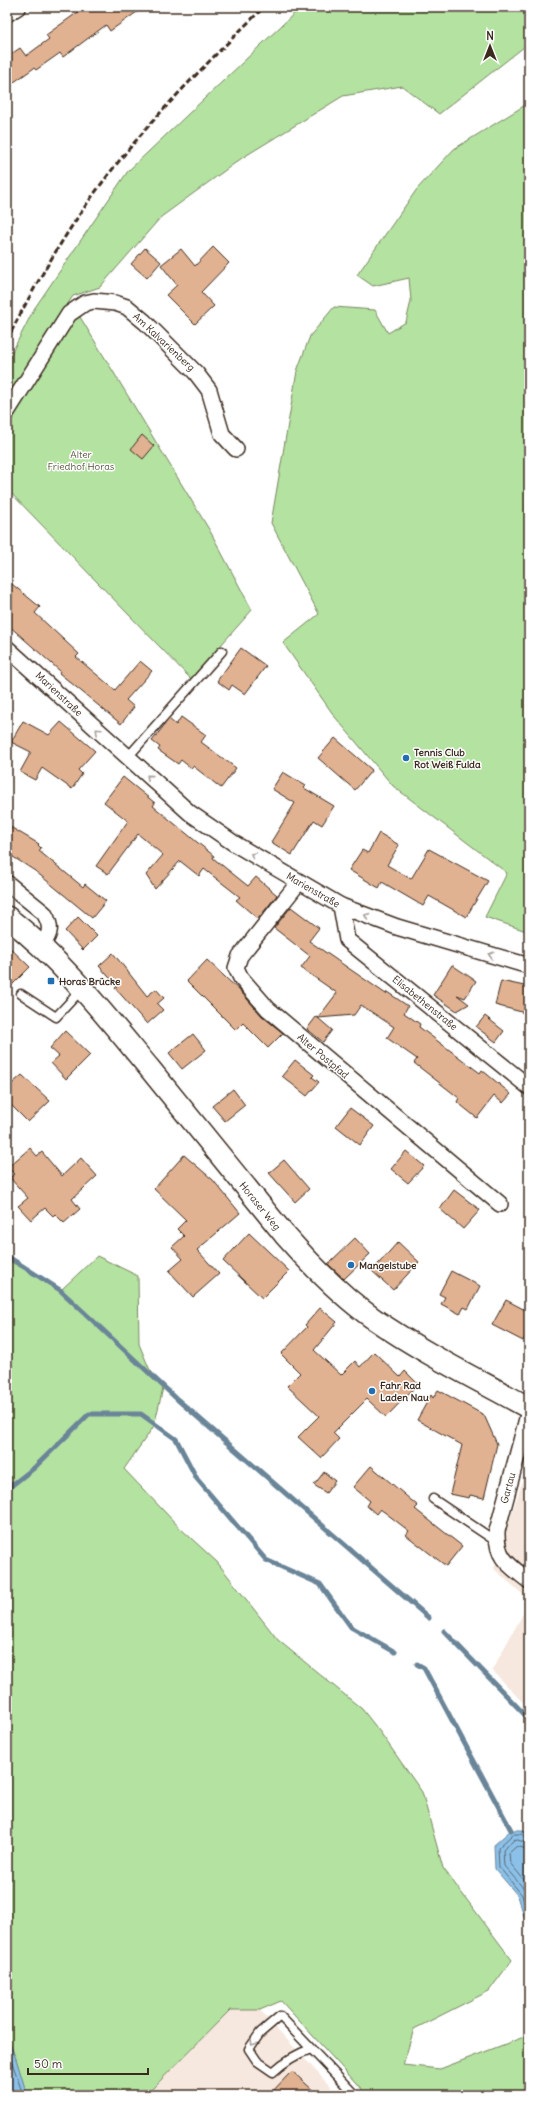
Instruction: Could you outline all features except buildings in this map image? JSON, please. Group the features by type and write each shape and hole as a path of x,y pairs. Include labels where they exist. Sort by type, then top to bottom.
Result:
{"main road":[{"name":"Horaser Weg","path":"7,917 42,945 83,988 284,1234 310,1264 340,1293 374,1319 410,1342 529,1409"}],"street":[{"path":"7,14 18,7"},
{"name":"Am Kalvarienberg","path":"7,412 69,314 85,303 94,301 115,303 126,307 145,322 196,373 209,390 222,434 236,449"},
{"name":"Marienstraße","path":"7,648 127,758 190,813 235,844 341,906 397,927 529,966"},
{"name":"Alter Postpfad","path":"299,882 240,956 236,968 241,978 268,1008 500,1204"},
{"path":"7,883 49,920 49,937 42,945"},
{"name":"Elisabethenstraße","path":"341,906 347,940 529,1087"},
{"name":"Gartau","path":"529,1409 497,1531 498,1550 505,1561 529,1581"}],"lane":[{"path":"127,758 222,650"},
{"path":"21,994 56,1017 83,988"},
{"path":"433,1499 497,1542"},
{"path":"311,2049 298,2053 284,2062 273,2072 257,2061 249,2050 260,2033 280,2016 355,2095"}],"shaded area":[{"path":"529,1460 529,1600 494,1569"},
{"path":"529,1603 529,1709 492,1670"},
{"path":"230,2010 260,2010 338,2095 146,2095"}],"green space":[{"path":"301,7 529,7 529,43 439,114 402,86 343,96 242,158 161,217 100,287 73,296 7,396 7,362 34,309 128,171"},
{"path":"529,104 529,932 485,917 507,873 393,786 335,717 283,643 319,614 271,523 297,371 310,336 334,307 375,310 388,333 406,322 411,301 409,278 373,286 357,275 417,189 454,149"},
{"name":"Alter Friedhof Horas","path":"77,312 210,531 252,610 191,679 7,489 7,424"},
{"path":"97,1256 138,1276 139,1344 149,1368 163,1388 154,1426 124,1469 180,1528 217,1562 278,1640 362,1709 422,1792 443,1868 512,1960 489,1991 414,2029 403,2065 440,2069 529,2035 529,2095 367,2095 281,2001 260,2010 230,2010 146,2095 27,2095 16,2059 7,2037 7,1260 62,1289"}],"water":[{"path":"511,1830 523,1830 529,1836 529,1923 526,1923 518,1896 495,1869 494,1845"},
{"path":"7,2037 16,2059 27,2095 7,2095"}],"waterway":[{"path":"7,1256 60,1290 178,1400 429,1618"},
{"path":"7,1489 34,1468 89,1414 141,1414 176,1439 197,1479 266,1560 320,1584 351,1627 395,1652"},
{"path":"444,1631 529,1719"},
{"path":"417,1664 424,1668 511,1830"}],"railway":[{"path":"7,340 51,259 89,201 120,159 200,70 264,7"}],"place":[{"name":"Tennis Club Rot Weiß Fulda","path":"406,758"},
{"name":"Horas Brücke","path":"51,981"},
{"name":"Mangelstube","path":"351,1265"},
{"name":"Fahr Rad Laden Nau","path":"372,1391"}]}
